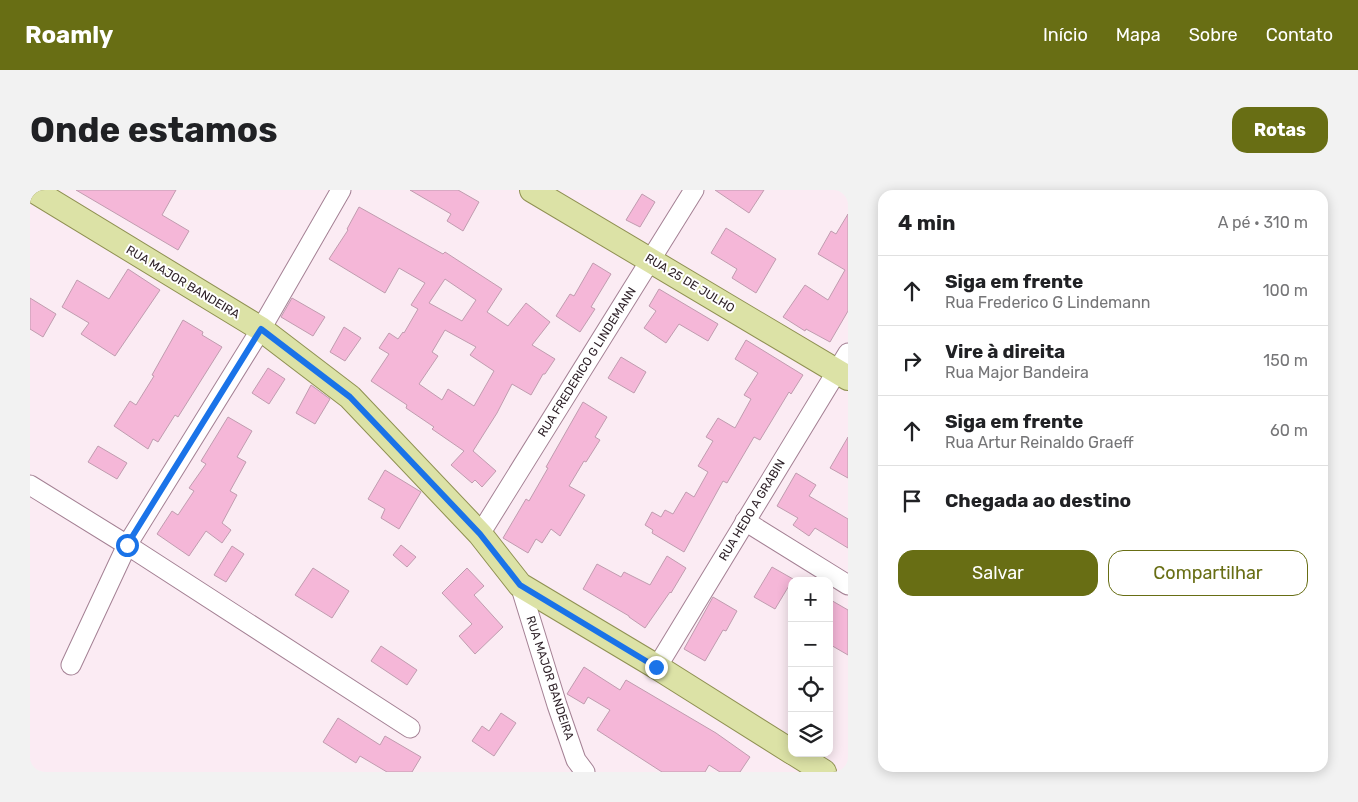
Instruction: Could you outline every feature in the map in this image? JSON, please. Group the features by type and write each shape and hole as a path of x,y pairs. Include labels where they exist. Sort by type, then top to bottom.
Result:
{"main road":[{"name":"RUA MAJOR BANDEIRA","path":"33,190 261,329 350,397 480,534 520,585"},
{"name":"RUA 25 DE JULHO","path":"532,190 650,260 844,367"},
{"path":"520,585 788,749"},
{"path":"801,757 824,772"}],"street":[{"path":"71,665 127,545 261,329 342,190"},
{"name":"RUA FREDERICO G LINDEMANN","path":"480,534 694,190"},
{"name":"RUA HEDO A GRABIN","path":"656,667 745,521 844,367"},
{"path":"30,485 127,545 410,728"},
{"path":"745,521 848,584"},
{"name":"RUA MAJOR BANDEIRA","path":"520,585 556,705 576,760 585,772"}],"building":[{"path":"76,190 176,190 162,215 189,231 178,250"},
{"path":"410,190 458,190 479,202 463,231 447,221 451,214"},
{"path":"715,190 764,190 749,213"},
{"path":"642,194 655,202 640,227 626,220"},
{"path":"359,207 443,254 445,252 502,289 487,312 508,326 526,303 550,322 532,345 555,359 545,374 543,374 531,395 512,384 497,413 473,451 496,471 482,487 475,480 472,483 451,465 464,451 432,429 434,427 406,408 407,405 371,381 389,354 379,348 389,333 398,339 404,333 418,309 411,305 425,283 399,268 385,293 329,259","holes":["445,279 476,300 462,321 429,303","445,330 476,347 470,355 494,371 474,406 448,389 442,400 419,384 438,356 432,352"]},
{"path":"848,214 848,311 830,342 806,329 805,331 783,317 805,285 828,300 845,270 818,254 831,231 836,234"},
{"path":"726,228 776,259 756,293 732,278 737,269 711,253"},
{"path":"593,263 611,274 591,307 595,309 580,332 556,316 570,294 574,296"},
{"path":"128,269 160,290 115,356 81,334 89,323 62,307 77,280 109,299"},
{"path":"659,289 718,324 708,341 679,324 666,343 644,328 656,311 649,306"},
{"path":"30,298 56,314 43,337 30,329"},
{"path":"292,298 325,317 313,336 281,317"},
{"path":"183,320 203,332 202,335 222,347 178,417 175,415 158,442 153,439 148,449 114,426 130,401 136,405 154,376 152,375"},
{"path":"344,327 361,338 345,361 330,352"},
{"path":"746,340 803,375 791,394 789,392 760,440 754,437 727,483 723,481 684,552 652,533 653,530 645,525 652,512 661,517 665,510 673,514 686,492 694,497 708,472 698,466 713,441 706,437 718,418 735,428 751,399 744,395 758,373 735,359"},
{"path":"621,357 646,372 634,393 608,378"},
{"path":"268,368 285,379 269,404 252,393"},
{"path":"311,385 330,399 315,424 296,413"},
{"path":"583,402 607,417 595,437 600,440 586,462 584,461 569,486 585,495 560,536 551,529 542,543 536,539 528,553 503,538 526,499 529,501"},
{"path":"228,417 252,431 237,457 246,462 230,491 237,495 222,523 231,530 222,543 206,531 189,556 157,534 172,511 178,515 194,491 189,488 206,464 201,461"},
{"path":"848,437 848,478 830,468"},
{"path":"98,446 127,463 117,479 88,462"},
{"path":"385,470 421,492 399,529 381,518 385,509 368,499"},
{"path":"796,473 816,485 809,496 848,519 848,548 815,528 809,536 793,525 798,518 777,506"},
{"path":"401,545 416,557 407,567 393,555"},
{"path":"232,546 244,554 226,582 214,575"},
{"path":"667,556 686,568 671,593 645,628 629,616 583,589 597,564 621,577 624,572 650,585"},
{"path":"772,567 790,577 788,587 775,609 754,597"},
{"path":"313,568 349,591 332,618 295,595"},
{"path":"467,568 484,586 474,595 503,627 475,654 459,636 472,624 442,593"},
{"path":"713,597 737,611 726,631 723,630 705,661 684,649"},
{"path":"833,601 848,610 848,655 833,646"},
{"path":"381,646 417,670 407,685 371,661"},
{"path":"584,667 620,690 626,680 716,733 750,757 740,772 720,772 709,765 705,772 662,772 597,730 610,710 588,697 584,704 567,694"},
{"path":"501,713 516,723 494,756 472,741 482,726 489,731"},
{"path":"338,718 380,745 385,736 421,757 412,772 387,772 360,756 356,763 323,742"}],"route":[{"path":"127,545 261,329 350,397 480,534 520,585 656,667"}]}
